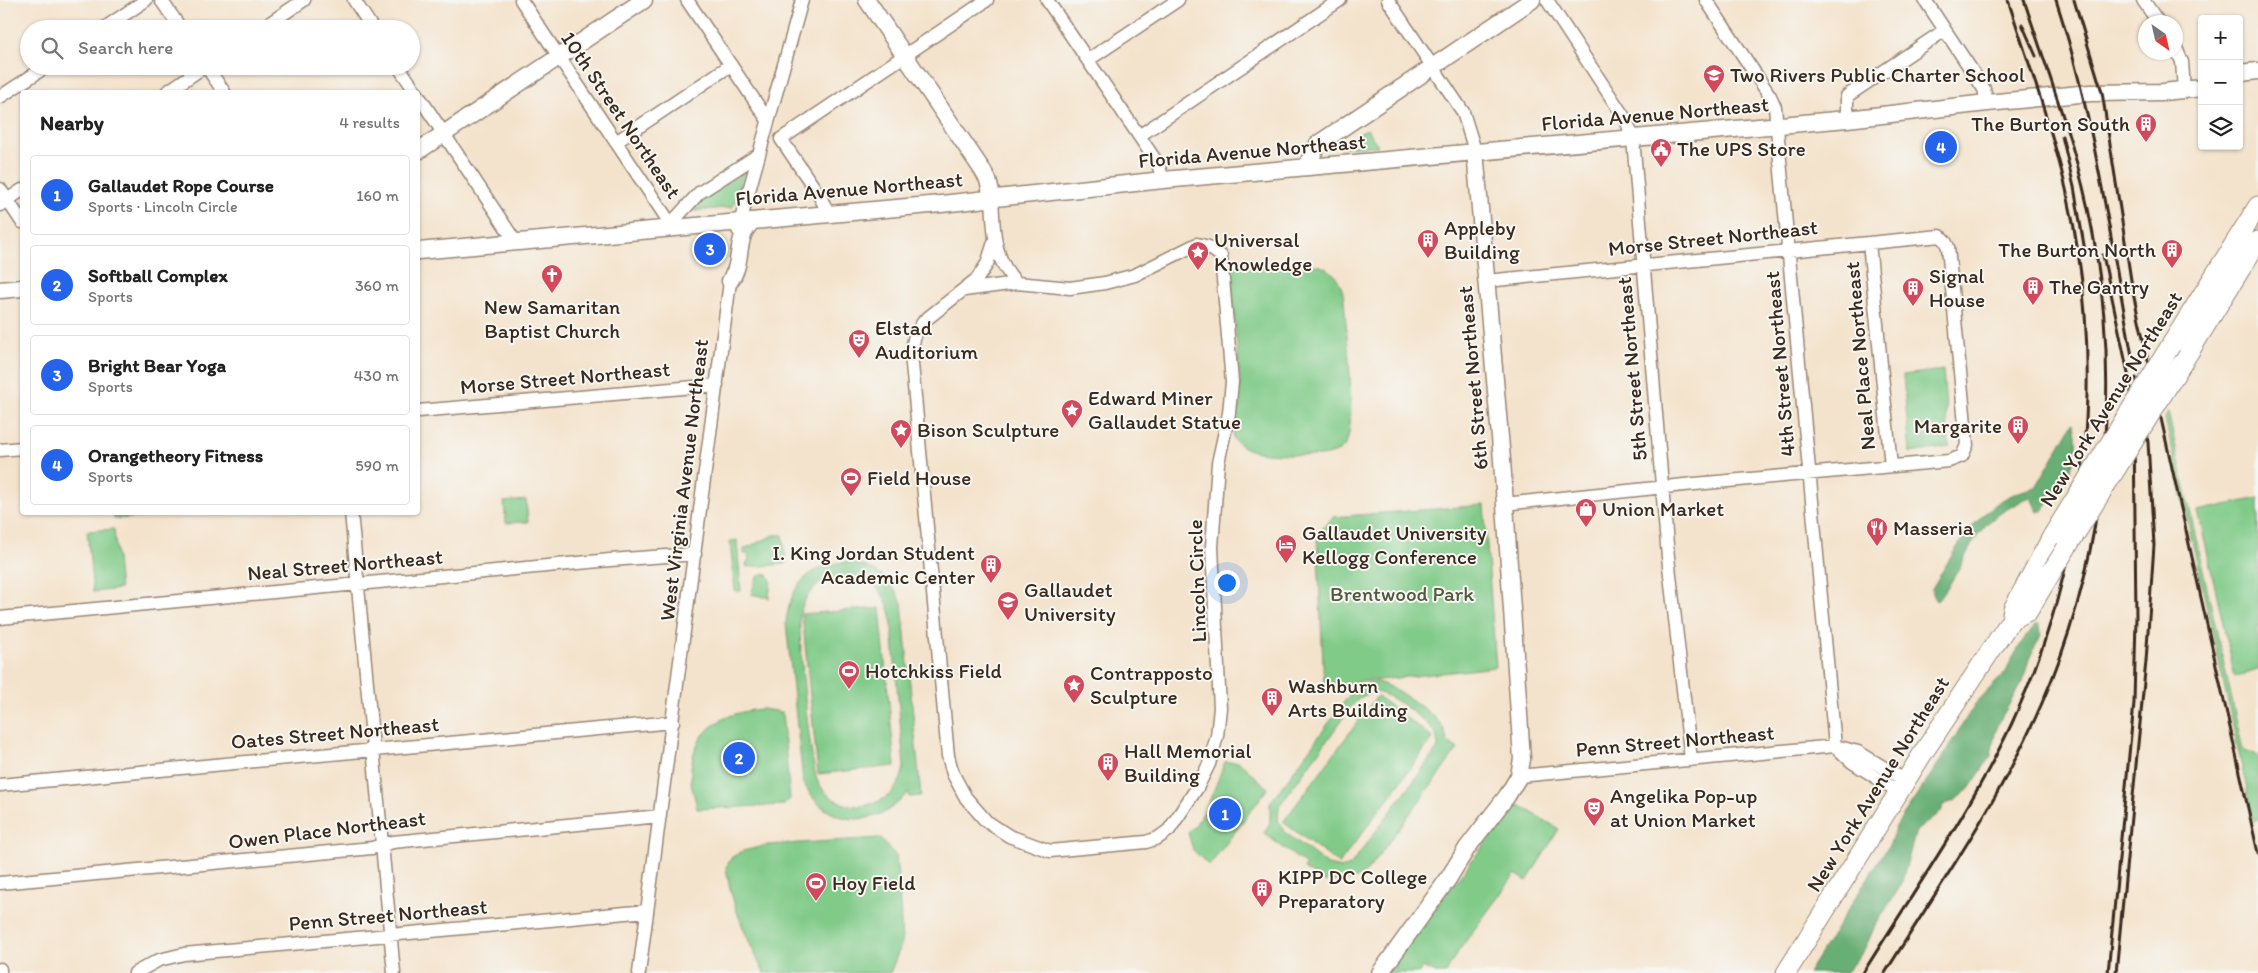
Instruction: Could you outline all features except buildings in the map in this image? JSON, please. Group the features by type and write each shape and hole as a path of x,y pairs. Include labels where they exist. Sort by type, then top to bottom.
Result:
{"highway":[{"name":"New York Avenue Northeast","path":"1786,973 1902,787 2011,620 2013,608 2052,535 2258,206"},
{"name":"New York Avenue Northeast","path":"2011,620 2028,611 2258,241"}],"main road":[{"path":"420,150 644,0"},
{"path":"867,0 983,171 988,180 992,197"},
{"path":"1306,167 1318,144 1532,0"},
{"path":"2243,73 2258,71"},
{"name":"Florida Avenue Northeast","path":"420,251 672,226 829,214 1475,151 1847,119 2184,84 2198,79"},
{"path":"2243,84 2258,82"},
{"name":"Florida Avenue Northeast","path":"2184,84 2198,87"},
{"name":"6th Street Northeast","path":"1475,151 1486,281 1490,302 1522,759 1519,776"},
{"path":"730,280 735,275 741,235 747,221"},
{"path":"0,290 20,288"},
{"path":"1380,973 1448,879 1467,848 1507,796 1519,776"}],"street":[{"path":"116,20 146,0"},
{"path":"161,0 175,20"},
{"path":"274,20 304,0"},
{"path":"354,0 367,20"},
{"name":"10th Street Northeast","path":"520,0 672,226"},
{"path":"687,0 768,119"},
{"path":"747,221 758,155 802,0"},
{"path":"829,214 781,139 987,0"},
{"path":"1047,0 1158,164 1163,180"},
{"path":"1088,60 1178,0"},
{"path":"1139,136 1340,0"},
{"name":"6th Street Northeast","path":"1388,0 1466,117 1475,151"},
{"name":"5th Street Northeast","path":"1547,0 1626,120 1633,138 1662,487 1691,760"},
{"name":"4th Street Northeast","path":"1706,0 1770,96 1775,107 1811,474 1835,746"},
{"path":"1925,0 1984,89 1987,103"},
{"path":"2144,0 2154,15"},
{"path":"1847,119 1847,96 1945,30"},
{"path":"2181,60 2184,84"},
{"path":"616,142 731,65"},
{"path":"0,98 34,75"},
{"path":"170,90 192,75"},
{"path":"212,75 223,90"},
{"path":"404,75 414,90"},
{"path":"420,98 515,242"},
{"path":"672,226 676,218 699,194 758,155"},
{"path":"0,189 4,203 20,220"},
{"path":"4,203 20,191"},
{"name":"Lincoln Circle","path":"992,197 995,239 1000,260 1017,283"},
{"name":"Morse Street Northeast","path":"1486,281 1938,236 1944,239 1948,248 1967,445 1964,454"},
{"name":"Lincoln Circle","path":"964,290 1017,283 1070,288 1105,283 1135,275 1197,244 1209,247 1221,256 1232,382 1229,414 1218,463 1212,547 1220,668 1220,708 1217,736 1209,764 1188,804 1169,830 1146,842 1050,851 1034,847 1009,836 986,821 966,798 953,774 948,756 911,353 915,335 924,321 977,279 986,264 995,239"},
{"name":"Neal Place Northeast","path":"1870,243 1891,466"},
{"name":"West Virginia Avenue Northeast","path":"639,973 730,280"},
{"name":"Morse Street Northeast","path":"420,411 717,385"},
{"path":"0,450 20,448"},
{"name":"Neal Place Northeast","path":"1504,504 1662,487 1949,461 1964,454"},
{"path":"351,515 394,973"},
{"name":"Neal Street Northeast","path":"0,618 694,554"},
{"name":"Oates Street Northeast","path":"0,785 673,722"},
{"path":"1835,746 1858,752 1902,787"},
{"name":"Penn Street Northeast","path":"1519,776 1835,746"},
{"name":"Owen Place Northeast","path":"0,883 372,848 442,837 660,816"},
{"name":"Penn Street Northeast","path":"136,973 159,960 184,954 648,911"}],"green space":[{"path":"1367,129 1378,146 1339,147"},
{"path":"744,172 733,207 695,211 696,204"},
{"path":"1234,257 1272,266 1307,265 1326,268 1334,274 1340,284 1344,298 1351,402 1347,440 1342,449 1324,456 1266,453 1245,448 1233,438 1240,383 1230,261"},
{"path":"1943,370 1949,447 1910,453 1903,375"},
{"path":"2168,412 2243,750 2258,757 2258,819 2254,821 2165,418"},
{"path":"2073,423 2076,435 2074,459 2064,482 2050,502 2042,511 2037,511 2031,498 2027,498 1989,522 1972,544 1951,583 1937,600 1931,590 1961,541 1985,513 1999,502 2016,493 2036,487"},
{"path":"2258,498 2258,670 2235,677 2198,511"},
{"path":"526,500 528,522 506,523 504,502"},
{"name":"Brentwood Park","path":"1484,505 1496,667 1324,686 1317,534 1333,517"},
{"path":"113,515 162,515 114,519"},
{"path":"114,529 120,589 93,592 87,531"},
{"path":"774,535 783,535 786,564 747,567 746,563 749,561 748,554 744,554 744,549"},
{"path":"737,540 741,591 735,591 730,541"},
{"path":"843,562 871,569 892,586 902,603 921,796 909,797 908,792 896,805 882,813 867,818 852,819 837,815 824,808 812,797 803,781 786,623 791,599 802,581 810,574 830,565","holes":["850,576 867,581 880,591 885,598 891,616 904,767 898,785 890,794 880,801 858,806 835,800 828,795 818,782 808,728 800,627 802,607 809,594 819,584 833,578"]},
{"path":"763,574 768,575 771,581 769,598 751,594 757,577"},
{"name":"Hotchkiss Field","path":"880,608 895,766 818,774 802,614"},
{"path":"2036,624 2040,626 2041,635 2029,659 2023,681 2001,718 1995,733 1991,756 1969,789 1954,801 1943,805 1941,812 1916,831 1901,885 1874,928 1864,951 1845,973 1808,973 1890,843 1895,828 1975,704 2003,675 2022,642"},
{"path":"1376,682 1403,694 1440,723 1445,731 1447,741 1458,749 1368,870 1350,880 1339,882 1328,880 1326,883 1304,869 1306,865 1264,833 1270,824 1270,803 1350,694 1361,685","holes":["1374,692 1380,693 1405,706 1427,724 1434,731 1438,748 1350,866 1341,868 1328,865 1286,833 1278,820 1279,806 1355,702 1363,696"]},
{"path":"1377,696 1433,738 1339,864 1283,822"},
{"path":"762,709 782,712 790,799 784,805 697,809 691,783 692,763 695,749 702,737 721,720 747,711"},
{"path":"1225,762 1239,762 1268,788 1209,866 1193,850 1188,833 1195,826 1205,809"},
{"path":"1516,803 1559,829 1527,881 1515,874 1457,953 1446,973 1436,973 1422,967 1419,973 1386,973"},
{"name":"Hoy Field","path":"880,838 896,856 899,886 902,943 890,973 764,973 746,934 728,881 726,867 732,857 743,851 768,845"}],"railway":[{"path":"1863,973 1960,819 2012,723 2038,660 2058,595 2073,528 2083,460 2087,392 2086,324 2079,256 2060,165 2008,0"},
{"path":"1885,973 1969,841 2026,739 2064,647 2081,589 2094,530 2102,470 2106,409 2106,349 2101,288 2092,229 2079,171 2024,0"},
{"path":"2056,0 2081,88 2091,132 2132,356"},
{"path":"2074,0 2102,92 2133,293 2258,853"},
{"path":"2022,24 2036,56"},
{"path":"2062,136 2074,187 2085,251"},
{"path":"2103,255 2130,383 2134,426 2136,618 2134,703 2108,973"},
{"path":"2116,973 2146,661 2154,545 2148,442 2136,378"}],"place":[{"name":"Two Rivers Public Charter School","path":"1714,94"},
{"name":"The Burton South","path":"2146,143"},
{"name":"Orangetheory Fitness","path":"1941,147"},
{"name":"The UPS Store","path":"1661,168"},
{"name":"Bright Bear Yoga","path":"710,249"},
{"name":"Appleby Building","path":"1428,259"},
{"name":"The Burton North","path":"2172,269"},
{"name":"Universal Knowledge","path":"1198,271"},
{"name":"New Samaritan Baptist Church","path":"552,294"},
{"name":"The Gantry","path":"2033,306"},
{"name":"Signal House","path":"1913,307"},
{"name":"Elstad Auditorium","path":"859,359"},
{"name":"Edward Miner Gallaudet Statue","path":"1072,429"},
{"name":"Margarite","path":"2018,445"},
{"name":"Bison Sculpture","path":"901,449"},
{"name":"Field House","path":"851,497"},
{"name":"Union Market","path":"1586,528"},
{"name":"Masseria","path":"1877,547"},
{"name":"Gallaudet University Kellogg Conference","path":"1286,564"},
{"name":"I. King Jordan Student Academic Center","path":"991,584"},
{"name":"Gallaudet University","path":"1008,621"},
{"name":"Hotchkiss Field","path":"849,690"},
{"name":"Contrapposto Sculpture","path":"1074,704"},
{"name":"Washburn Arts Building","path":"1272,717"},
{"name":"Softball Complex","path":"739,758"},
{"name":"Hall Memorial Building","path":"1108,782"},
{"name":"Gallaudet Rope Course","path":"1225,814"},
{"name":"Angelika Pop-up at Union Market","path":"1594,827"},
{"name":"Hoy Field","path":"816,902"},
{"name":"KIPP DC College Preparatory","path":"1262,908"}]}
